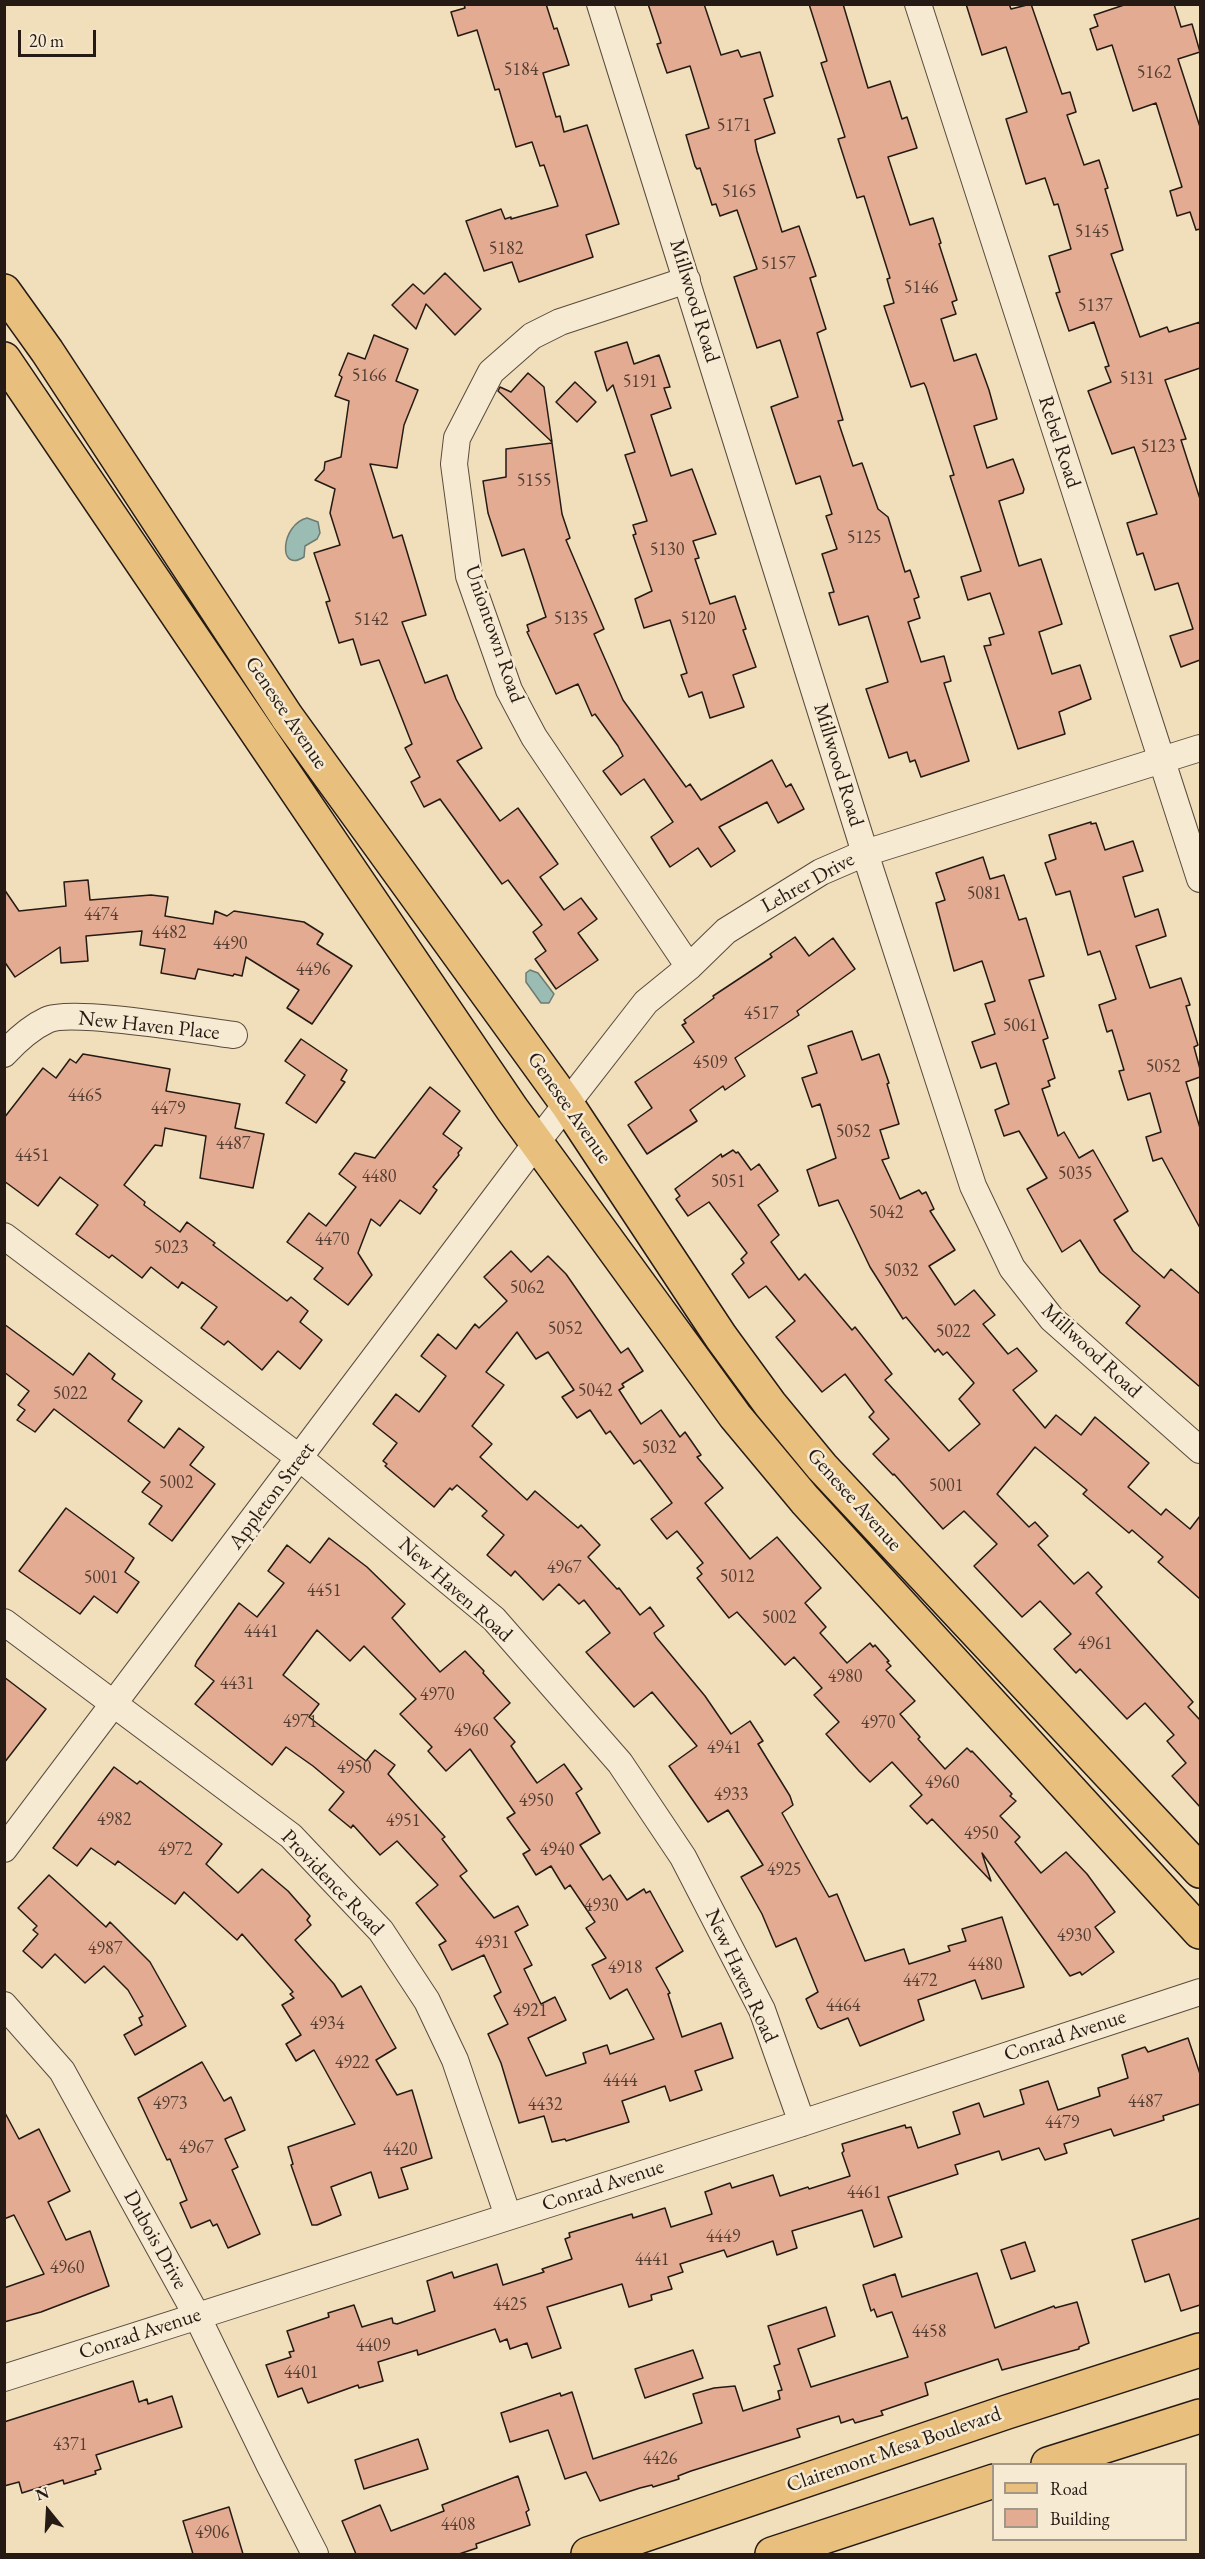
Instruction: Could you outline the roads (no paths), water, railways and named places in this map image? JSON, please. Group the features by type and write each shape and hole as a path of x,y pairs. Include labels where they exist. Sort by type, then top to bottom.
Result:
{"main road":[{"name":"Genesee Avenue","path":"4,291 47,351 287,717 567,1104 721,1337 770,1404 822,1467 1200,1871"},
{"name":"Genesee Avenue","path":"4,359 388,929 537,1142 735,1416 805,1500 1200,1932"},
{"name":"Clairemont Mesa Boulevard","path":"588,2554 1007,2412 1200,2350"},
{"path":"1051,2463 1200,2416"},
{"path":"772,2554 992,2481"}],"street":[{"name":"Millwood Road","path":"600,4 865,852 974,1186 1012,1268 1052,1319 1200,1450"},
{"name":"Rebel Road","path":"918,4 1200,879"},
{"name":"Uniontown Road","path":"687,280 560,321 532,336 491,372 457,438 454,464 469,576 509,690 534,738 688,967"},
{"name":"Lehrer Drive","path":"537,1142 646,1002 726,931 821,872 865,852 1200,748"},
{"name":"New Haven Place","path":"4,1053 15,1042 49,1019 83,1016 234,1035"},
{"name":"Appleton Street","path":"4,1849 301,1459 537,1142"},
{"name":"New Haven Road","path":"4,1236 301,1459 494,1619 620,1762 683,1857 762,2010 802,2123"},
{"name":"Providence Road","path":"4,1622 291,1836 381,1931 427,2001 455,2060 508,2216"},
{"name":"Conrad Avenue","path":"4,2378 802,2123 1200,1992"},
{"name":"Dubois Drive","path":"4,2005 62,2071 197,2316 315,2554"}],"water":[{"path":"307,518 318,522 320,533 317,539 305,546 304,557 289,559 286,554 288,537 298,522"},
{"path":"530,970 538,973 554,994 549,1003 541,1003 526,982 526,973"}]}
